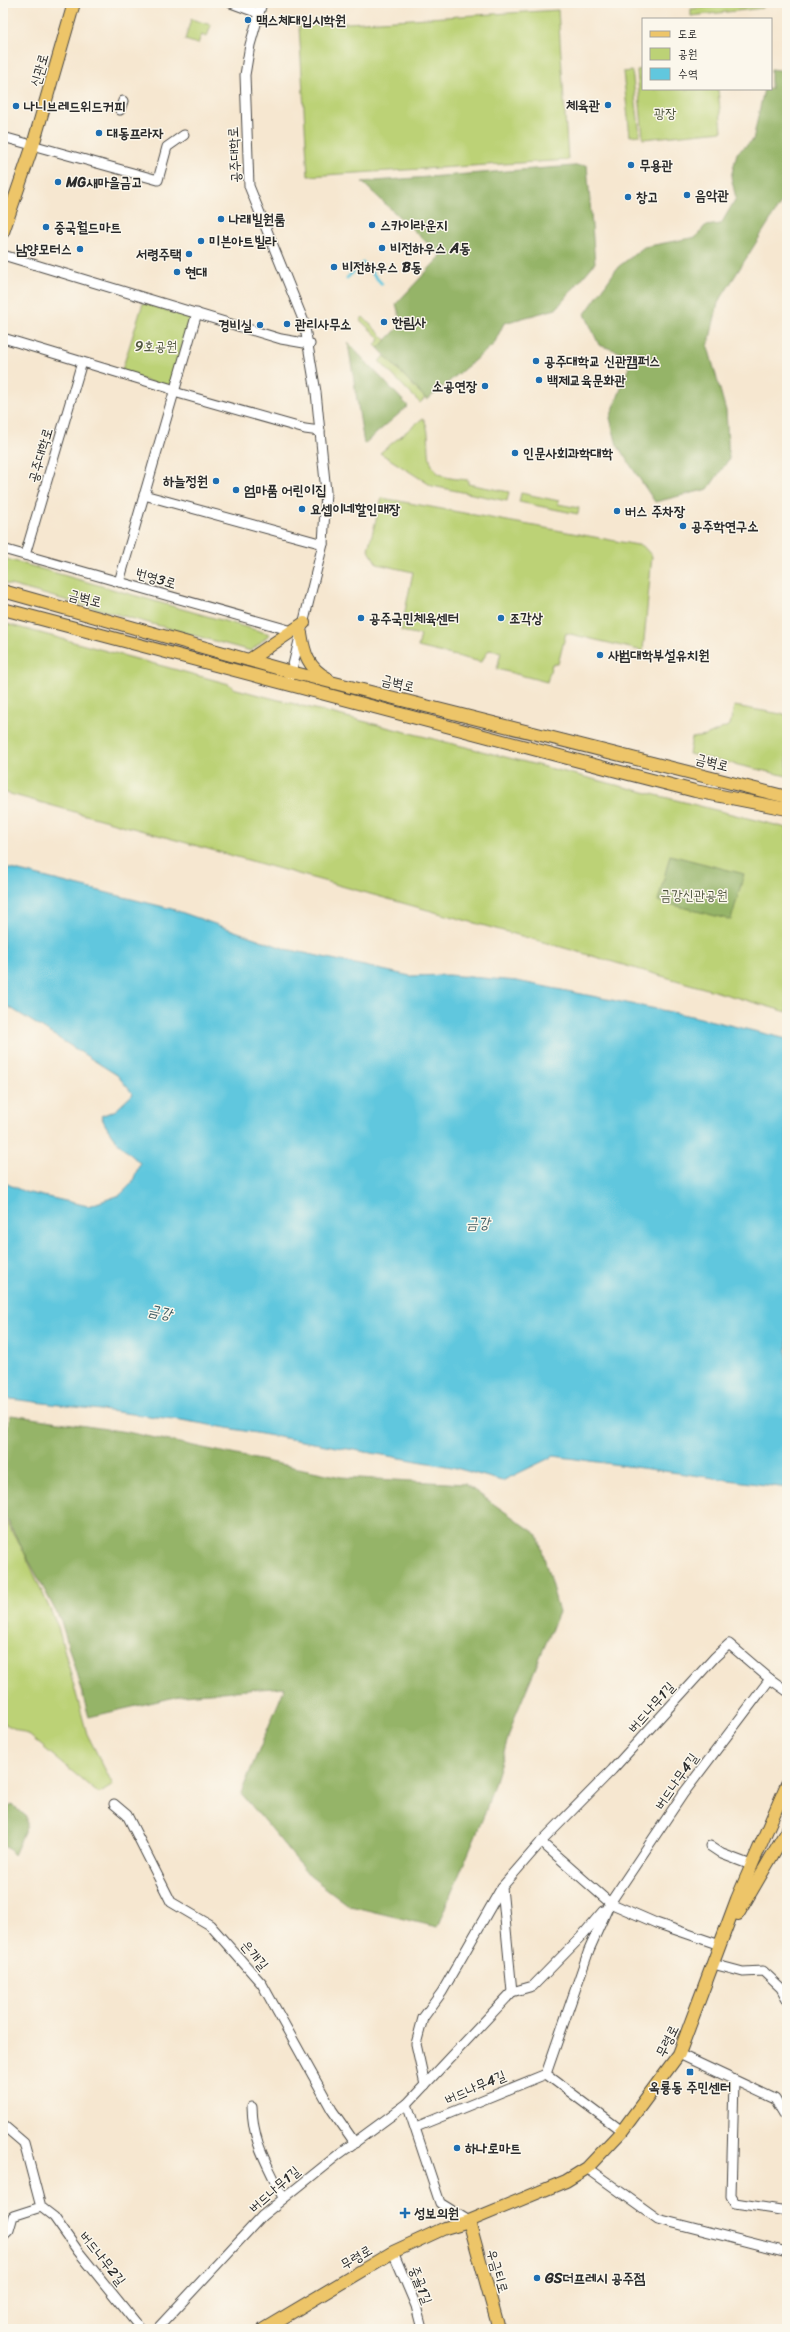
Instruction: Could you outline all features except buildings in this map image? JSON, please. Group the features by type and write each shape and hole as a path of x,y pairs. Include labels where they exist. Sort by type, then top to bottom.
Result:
{"main road":[{"name":"신관로","path":"3,232 33,145 74,3"},
{"name":"금벽로","path":"3,591 291,672 787,797"},
{"name":"금벽로","path":"3,609 628,774 695,791 787,809"},
{"path":"249,660 281,637 300,629 304,651 308,662 317,672 337,683"},
{"name":"무령로","path":"264,2329 393,2252 445,2228 468,2221 566,2181 587,2168 622,2131 679,2054 751,1865 787,1784"},
{"path":"720,1945 787,1830"},
{"name":"우금티로","path":"468,2221 499,2329"}],"street":[{"name":"공주대학로","path":"262,3 258,13 245,75 249,186 304,322 310,344 326,492 323,544 300,629 288,685"},
{"path":"228,5 258,13"},
{"path":"120,110 123,101"},
{"path":"3,137 158,180 167,147 184,135"},
{"path":"3,255 281,339 310,344"},
{"path":"119,582 197,313"},
{"path":"3,338 169,388 174,392 305,429 320,431"},
{"name":"공주대학로","path":"25,555 82,362"},
{"path":"144,495 323,544"},
{"name":"번영3로","path":"3,549 119,582 300,629"},
{"name":"버드나무1길","path":"425,2085 416,2044 423,2018 442,1992 502,1887 541,1842 612,1770 728,1644 770,1679 787,1691"},
{"name":"버드나무4길","path":"416,2127 546,2074 589,1950 610,1903 683,1794 770,1679"},
{"name":"은개길","path":"114,1804 127,1815 171,1902 210,1925 262,1984 332,2110 356,2143"},
{"path":"541,1842 610,1903 656,1922 720,1945"},
{"path":"710,1846 722,1854 751,1865"},
{"path":"502,1887 512,1992 533,1986 580,1938 610,1903"},
{"path":"713,1964 744,1972 764,1971 781,1988 787,1999"},
{"name":"버드나무1길","path":"157,2329 214,2266 283,2198 339,2154 356,2143 407,2104 512,1992"},
{"path":"679,2054 775,2099 787,2119"},
{"path":"546,2074 622,2131"},
{"path":"734,2081 731,2196 735,2203 787,2211"},
{"path":"407,2104 416,2127 440,2203 468,2221"},
{"path":"252,2107 252,2128 283,2198"},
{"path":"3,2125 24,2143 40,2207 13,2216 9,2230 3,2236"},
{"path":"587,2168 658,2219 787,2252"},
{"name":"버드나무2길","path":"40,2207 54,2217 78,2251 141,2329"},
{"name":"중골1길","path":"393,2252 416,2306 422,2329"}],"green space":[{"path":"717,3 763,3 763,8 691,16 691,9 717,5"},
{"path":"558,10 568,160 308,176 299,26"},
{"path":"191,19 211,25 207,37 201,35 198,44 185,40"},
{"name":"광장","path":"642,69 642,90 718,90 722,131 643,139 637,70"},
{"path":"772,69 787,71 787,190 781,203 718,303 708,347 726,411 729,459 708,489 655,502 617,445 610,418 629,367 626,354 599,345 585,314 618,267 644,247 696,237 705,226 721,224 736,198 731,177 737,153 753,140 764,90 772,90"},
{"path":"632,71 640,135 630,136 623,72"},
{"path":"587,165 595,263 556,309 504,323 494,344 427,400 378,348 402,324 396,304 441,256 362,182"},
{"name":"9호공원","path":"143,303 191,318 169,388 121,373"},
{"path":"363,317 386,340 378,348 375,345 380,339 360,320"},
{"path":"348,343 408,406 364,444"},
{"path":"385,356 425,398 420,403 379,361"},
{"path":"423,418 428,433 430,458 436,471 446,477 468,480 468,484 509,492 507,501 432,486 380,453"},
{"path":"521,493 559,501 558,504 579,508 578,514 519,502"},
{"path":"382,498 643,546 652,556 643,651 566,633 558,664 552,664 547,682 497,669 501,652 489,650 481,662 418,647 421,635 401,631 413,572 377,564 368,549"},
{"path":"3,558 270,634 251,651 3,583"},
{"name":"금강신관공원","path":"3,623 229,684 233,688 255,694 787,828 787,1012 561,947 3,792"},
{"path":"734,706 787,715 787,776 689,754 692,738 706,736 730,725"},
{"path":"670,855 744,874 731,920 658,901"},
{"path":"11,1415 127,1432 341,1477 465,1484 538,1535 559,1612 514,1719 485,1813 437,1927 350,1906 310,1876 241,1793 285,1687 184,1695 89,1717 61,1621 3,1512 3,1439"},
{"path":"3,1516 24,1552 58,1627 87,1734 113,1785 99,1794 30,1736 3,1723"},
{"path":"12,1805 27,1817 27,1826 14,1855 9,1849 3,1846 3,1811"}],"water":[{"name":"금강","path":"3,867 172,909 286,949 410,976 448,975 517,981 696,1017 787,1039 787,1488 554,1456 502,1481 452,1467 181,1420 3,1398 3,1182 25,1192 88,1206 120,1195 132,1183 140,1163 108,1130 101,1116 116,1110 133,1094 117,1075 9,1007 3,1006"}],"waterway":[{"path":"347,278 363,263 382,284"}],"place":[{"name":"맥스체대입시학원","path":"248,20"},
{"name":"체육관","path":"608,105"},
{"name":"나니브레드위드커피","path":"16,106"},
{"name":"대동프라자","path":"99,133"},
{"name":"무용관","path":"631,165"},
{"name":"MG새마을금고","path":"58,182"},
{"name":"음악관","path":"687,195"},
{"name":"창고","path":"628,197"},
{"name":"나래빌원룸","path":"221,219"},
{"name":"스카이라운지","path":"372,225"},
{"name":"중국월드마트","path":"46,227"},
{"name":"미븐아트빌라","path":"201,241"},
{"name":"비전하우스 A동","path":"382,248"},
{"name":"남양모터스","path":"80,249"},
{"name":"서령주택","path":"189,254"},
{"name":"비전하우스 B동","path":"334,267"},
{"name":"현대","path":"177,272"},
{"name":"한림사","path":"384,322"},
{"name":"관리사무소","path":"287,324"},
{"name":"경비실","path":"260,325"},
{"name":"공주대학교 신관캠퍼스","path":"536,361"},
{"name":"백제교육문화관","path":"539,380"},
{"name":"소공연장","path":"485,386"},
{"name":"인문사회과학대학","path":"515,453"},
{"name":"하늘정원","path":"216,481"},
{"name":"엄마품 어린이집","path":"236,490"},
{"name":"요셉이네할인매장","path":"302,509"},
{"name":"버스 주차장","path":"617,511"},
{"name":"공주학연구소","path":"683,526"},
{"name":"공주국민체육센터","path":"361,618"},
{"name":"조각상","path":"501,618"},
{"name":"사범대학부설유치원","path":"600,655"},
{"name":"옥룡동 주민센터","path":"690,2072"},
{"name":"하나로마트","path":"457,2148"},
{"name":"성보의원","path":"405,2213"},
{"name":"GS더프레시 공주점","path":"537,2278"}]}
